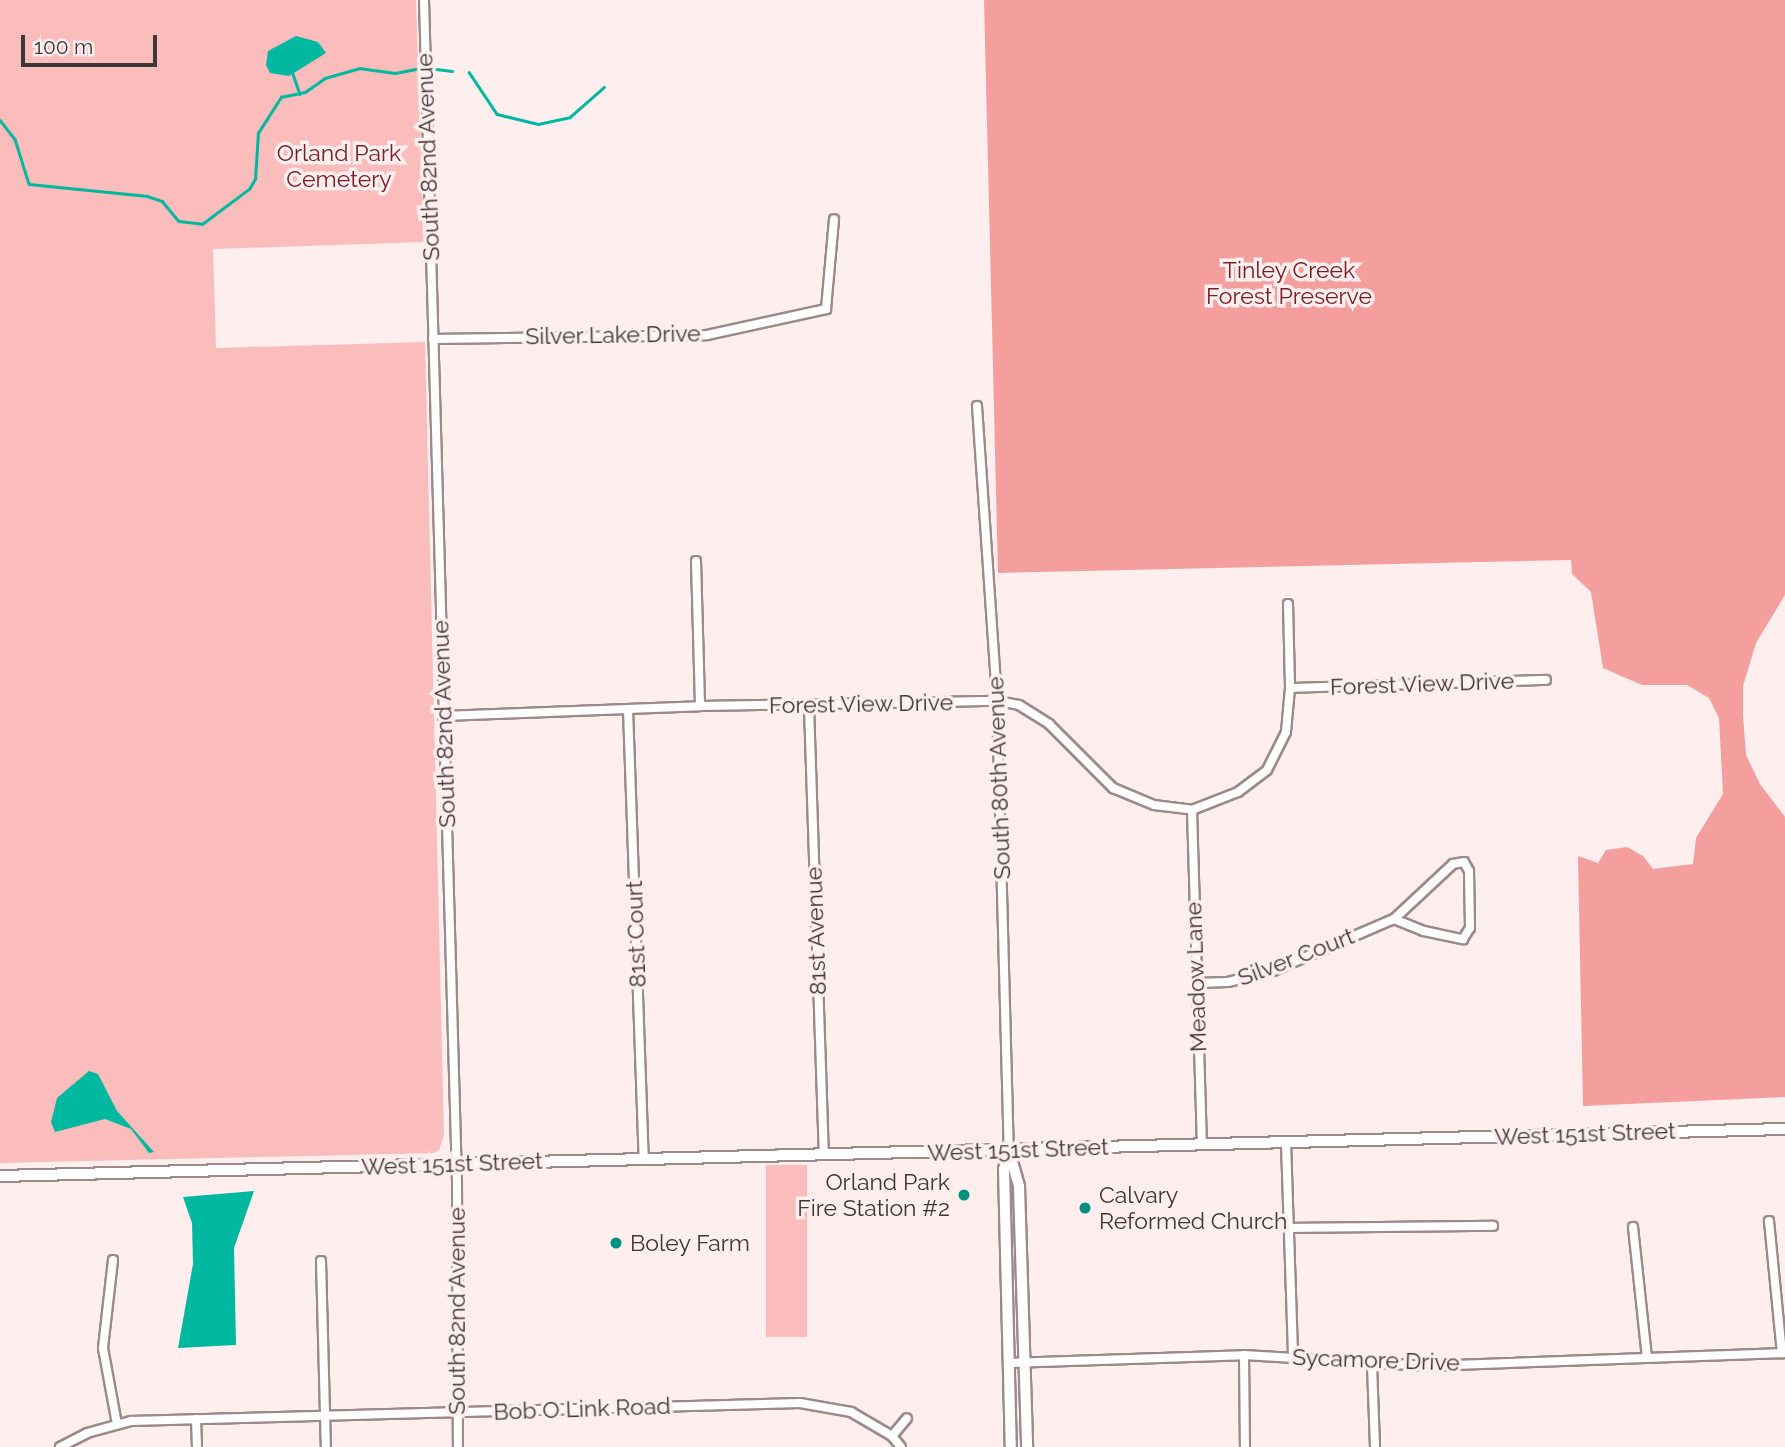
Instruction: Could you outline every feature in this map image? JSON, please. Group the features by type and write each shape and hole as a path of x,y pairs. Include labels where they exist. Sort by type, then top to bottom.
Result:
{"street":[{"name":"South 82nd Avenue","path":"424,0 455,1164 458,1447"},
{"name":"Silver Lake Drive","path":"433,339 707,335 826,309 834,219"},
{"name":"South 80th Avenue","path":"977,406 997,701 1009,1151 1019,1187 1027,1447"},
{"path":"696,561 700,706"},
{"path":"1289,604 1290,688"},
{"name":"Forest View Drive","path":"443,716 700,706 808,707 997,701 1019,705 1049,723 1113,788 1154,806 1192,810 1238,792 1267,770 1284,740 1290,688 1546,680"},
{"name":"81st Avenue","path":"808,707 824,1155"},
{"name":"81st Court","path":"628,709 644,1159"},
{"name":"Meadow Lane","path":"1192,810 1202,1145"},
{"name":"Silver Court","path":"1196,983 1227,982 1273,971 1394,919 1453,864 1464,862 1469,871 1470,928 1463,939 1424,931 1394,919"},
{"name":"West 151st Street","path":"0,1176 1785,1129"},
{"path":"1286,1143 1293,1356"},
{"name":"South 80th Avenue","path":"1009,1151 1004,1169 1012,1447"},
{"path":"1769,1221 1784,1353"},
{"path":"1289,1228 1493,1226"},
{"path":"1633,1227 1647,1357"},
{"path":"113,1260 103,1348 117,1424"},
{"path":"321,1261 326,1447"},
{"name":"Sycamore Drive","path":"1009,1363 1244,1355 1293,1356 1372,1365 1784,1353"},
{"path":"1244,1355 1245,1447"},
{"path":"1372,1365 1375,1447"},
{"name":"Bob O Link Road","path":"60,1447 117,1424 197,1419 800,1403 850,1412 892,1436"},
{"path":"901,1447 892,1436 907,1418"},
{"path":"197,1419 197,1447"}],"green space":[{"name":"Orland Park Cemetery","path":"0,0 416,0 424,242 213,249 216,348 425,342 444,1135 439,1150 433,1153 0,1163"},
{"name":"Tinley Creek Forest Preserve","path":"984,0 1785,0 1785,595 1756,643 1743,686 1743,715 1746,755 1760,784 1785,817 1785,1097 1583,1106 1578,856 1598,863 1606,850 1627,847 1643,856 1653,869 1693,864 1696,838 1723,794 1719,718 1709,698 1687,685 1642,685 1603,668 1591,592 1572,574 1571,560 998,573"},
{"path":"766,1165 807,1165 807,1337 766,1337"}],"shaded area":[{"path":"296,36 318,42 326,53 289,76 270,73 266,65 268,51"},
{"path":"89,1071 98,1074 117,1111 154,1152 149,1153 131,1129 105,1119 55,1132 51,1122 57,1098"},
{"path":"254,1191 234,1248 236,1345 178,1348 193,1264 192,1223 183,1197"}],"waterway":[{"path":"0,120 15,139 29,184 147,196 162,201 179,221 202,224 249,189 255,179 258,133 281,97 305,92 325,78 359,68 395,73 421,68"},
{"path":"436,69 452,71"},
{"path":"469,72 497,114 538,124 570,117 604,87"},
{"path":"293,74 300,94"}],"place":[{"name":"Orland Park Fire Station #2","path":"964,1195"},
{"name":"Calvary Reformed Church","path":"1085,1208"},
{"name":"Boley Farm","path":"616,1243"}]}
